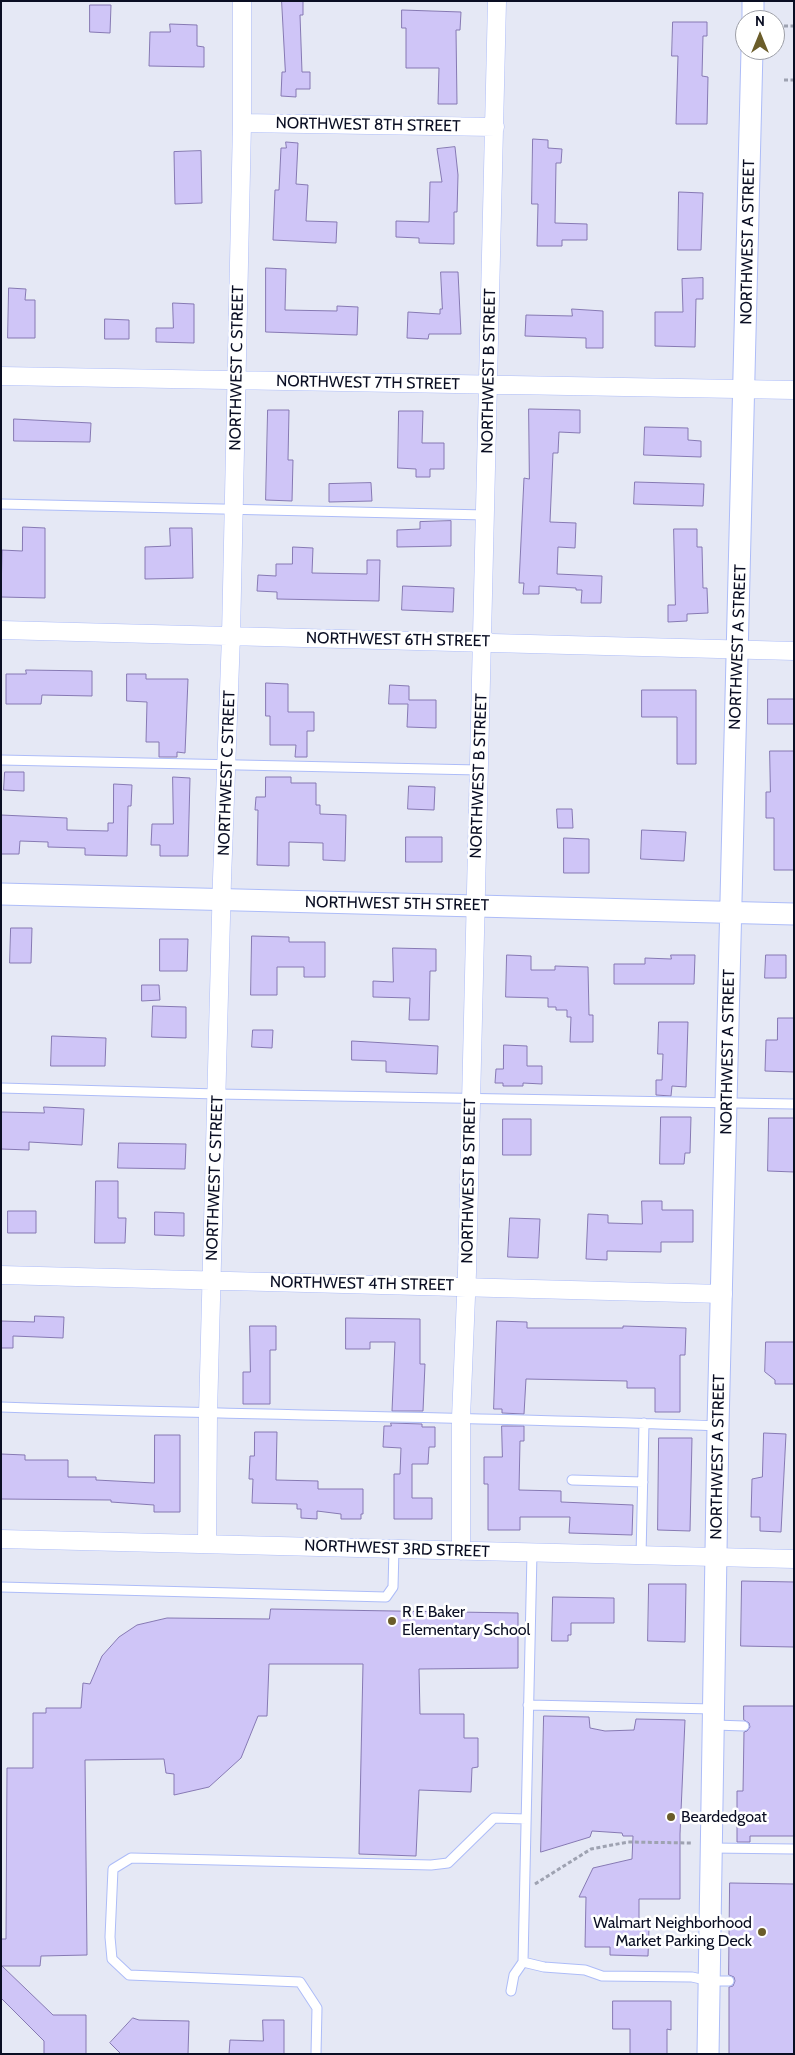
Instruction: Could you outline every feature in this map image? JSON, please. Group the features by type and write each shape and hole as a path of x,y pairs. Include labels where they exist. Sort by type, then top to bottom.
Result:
{"street":[{"name":"NORTHWEST C STREET","path":"207,1544 208,1414 234,510 242,123 242,1"},
{"name":"NORTHWEST B STREET","path":"461,1551 461,1418 486,515 497,1"},
{"name":"NORTHWEST A STREET","path":"708,2054 720,1981 712,1848 718,1426 723,1294 752,60"},
{"name":"NORTHWEST 8TH STREET","path":"242,123 495,126"},
{"name":"NORTHWEST 7TH STREET","path":"1,376 794,390"},
{"name":"NORTHWEST 6TH STREET","path":"1,630 794,650"},
{"name":"NORTHWEST 5TH STREET","path":"1,894 794,914"},
{"name":"NORTHWEST 4TH STREET","path":"1,1276 466,1286 723,1294"},
{"name":"NORTHWEST 3RD STREET","path":"1,1539 794,1559"}],"lane":[{"path":"1,504 486,515"},
{"path":"1,760 479,770"},
{"path":"1,1088 217,1094 794,1104"},
{"path":"1,1407 208,1414 644,1422 718,1426"},
{"path":"641,1556 644,1422"},
{"path":"572,1480 643,1482"},
{"path":"1,1587 386,1597 393,1588 394,1549"},
{"path":"511,1991 514,1975 523,1962 532,1553"},
{"path":"528,1705 714,1717 744,1726"},
{"path":"316,2054 317,2008 300,1982 129,1975 112,1959 110,1937 113,1869 131,1858 448,1863 494,1818 526,1819"},
{"path":"712,1848 794,1849"},
{"path":"523,1962 544,1967 585,1970 602,1976 692,1978 720,1981"}],"path":[{"path":"784,80 794,80"},
{"path":"524,1890 592,1849 628,1842 691,1843"}],"building":[{"path":"282,1 303,1 303,15 300,15 302,72 310,72 310,89 296,89 296,97 281,96 282,72 285,72"},
{"path":"90,5 111,5 110,33 90,32"},
{"path":"402,10 461,12 460,30 456,30 457,104 438,104 439,68 406,68 406,28 402,28"},
{"path":"673,22 707,22 707,36 703,36 702,76 708,77 707,124 676,124 678,56 672,56"},
{"path":"170,24 197,25 197,46 204,47 204,67 149,66 150,32 170,32"},
{"path":"533,139 548,140 548,148 562,149 561,163 556,163 555,223 587,224 587,240 562,240 562,246 537,246 538,204 532,204"},
{"path":"286,142 298,143 296,184 308,185 306,221 337,222 336,243 273,240 275,190 279,190 281,148 286,148"},
{"path":"455,147 458,175 457,212 454,212 454,244 419,243 419,238 396,237 396,221 429,222 430,182 442,182 437,149"},
{"path":"201,151 202,203 175,204 174,152"},
{"path":"679,192 703,193 701,250 678,250"},
{"path":"266,268 286,269 285,310 337,311 337,306 358,307 357,335 266,332"},
{"path":"441,272 458,272 461,334 429,334 428,339 407,338 408,312 440,314 440,309 442,309"},
{"path":"703,278 703,299 696,299 695,347 655,346 655,312 683,312 682,279"},
{"path":"9,288 26,289 25,300 35,300 35,338 8,338"},
{"path":"173,303 194,304 194,343 156,342 156,328 173,328"},
{"path":"572,309 603,311 603,348 586,348 586,338 525,336 526,315 572,316"},
{"path":"105,319 129,320 129,339 105,339"},
{"path":"529,409 580,410 580,433 559,432 558,453 553,453 550,522 576,523 575,548 558,547 557,574 602,576 601,603 581,603 582,590 576,590 576,588 539,586 539,594 523,594 524,583 519,583 524,478 529,479"},
{"path":"268,410 289,410 288,460 293,460 292,501 266,500"},
{"path":"399,411 423,411 422,443 444,443 444,469 430,469 430,477 416,477 416,469 398,468"},
{"path":"14,419 91,423 90,442 14,441"},
{"path":"645,427 688,428 688,440 701,441 701,457 644,455"},
{"path":"635,482 704,484 703,506 634,504"},
{"path":"371,483 372,501 329,502 329,484"},
{"path":"451,521 451,546 397,547 397,530 420,529 420,522"},
{"path":"23,527 45,528 45,598 1,597 2,550 22,551"},
{"path":"170,528 192,528 193,578 145,579 145,547 170,546"},
{"path":"674,529 697,529 697,547 702,547 703,588 707,588 708,613 687,614 687,621 668,622 668,605 675,605"},
{"path":"293,547 313,548 312,573 367,574 367,560 380,560 379,601 277,599 277,592 257,591 258,575 276,576 276,564 292,564"},
{"path":"403,586 454,588 453,612 402,610"},
{"path":"26,670 92,671 92,696 42,695 41,704 6,704 6,674 26,674"},
{"path":"127,674 146,674 146,679 188,679 185,753 177,752 177,757 159,757 159,742 146,742 147,702 127,701"},
{"path":"266,683 288,684 288,712 314,712 314,731 307,731 307,757 295,757 296,745 270,745 270,716 266,716"},
{"path":"390,685 409,686 409,700 436,700 436,728 407,727 408,704 389,704"},
{"path":"642,690 696,690 696,764 677,764 677,717 642,717"},
{"path":"768,699 794,699 794,724 768,724"},
{"path":"770,751 794,751 794,870 774,870 774,818 766,818 766,792 770,792"},
{"path":"5,772 24,772 24,791 4,790"},
{"path":"173,777 190,778 188,856 160,856 160,845 151,845 152,824 173,824"},
{"path":"266,777 291,777 291,783 316,783 316,805 320,805 320,814 346,815 345,861 323,860 323,843 289,842 289,866 257,865 258,810 255,810 256,797 265,797"},
{"path":"114,784 132,785 131,806 128,806 127,856 85,855 85,848 48,847 48,842 20,841 19,854 1,854 1,815 67,818 67,830 108,831 108,823 113,823"},
{"path":"409,786 435,787 434,810 408,809"},
{"path":"557,809 572,809 573,828 558,828"},
{"path":"642,830 686,832 684,861 641,859"},
{"path":"406,837 442,837 442,862 406,862"},
{"path":"564,838 589,839 589,873 564,873"},
{"path":"11,928 32,928 31,963 10,963"},
{"path":"252,936 289,937 289,942 325,942 325,977 304,977 304,967 277,967 277,995 251,995"},
{"path":"160,939 188,939 187,971 160,971"},
{"path":"393,948 436,949 436,971 430,971 429,1020 409,1020 410,998 373,997 373,981 393,982"},
{"path":"507,955 531,956 531,970 555,970 555,966 588,967 589,1015 593,1015 593,1042 570,1042 571,1017 567,1017 567,1010 556,1010 556,1007 548,1007 548,998 506,997"},
{"path":"671,955 695,955 694,984 614,984 614,964 645,964 645,958 671,959"},
{"path":"766,955 786,955 786,978 765,978"},
{"path":"142,985 159,985 160,1000 142,1001"},
{"path":"153,1006 186,1007 186,1038 152,1037"},
{"path":"778,1018 794,1018 794,1072 765,1071 766,1040 777,1040"},
{"path":"659,1022 688,1022 686,1087 672,1086 671,1096 656,1095 656,1080 662,1080 663,1054 658,1054"},
{"path":"253,1030 273,1030 272,1048 252,1047"},
{"path":"52,1036 106,1038 105,1066 51,1066"},
{"path":"352,1041 438,1046 437,1074 386,1072 386,1061 352,1060"},
{"path":"504,1045 527,1046 527,1066 542,1066 542,1084 523,1083 523,1086 503,1086 503,1083 495,1083 496,1069 503,1069"},
{"path":"44,1107 84,1109 82,1145 29,1142 29,1150 1,1149 1,1112 44,1113"},
{"path":"661,1117 691,1117 690,1153 685,1153 684,1164 660,1164"},
{"path":"769,1118 794,1118 794,1172 768,1171"},
{"path":"503,1119 531,1119 531,1155 503,1155"},
{"path":"119,1143 186,1144 185,1169 118,1168"},
{"path":"96,1181 118,1181 118,1218 126,1218 125,1243 95,1243"},
{"path":"642,1201 662,1201 662,1210 693,1210 693,1242 661,1242 661,1252 607,1251 607,1260 586,1259 588,1214 608,1215 608,1223 642,1224"},
{"path":"8,1211 36,1211 36,1233 8,1233"},
{"path":"155,1212 184,1213 184,1236 155,1235"},
{"path":"510,1218 540,1219 538,1258 508,1257"},
{"path":"35,1316 64,1317 63,1338 13,1336 13,1348 1,1348 1,1321 34,1322"},
{"path":"346,1318 420,1319 420,1364 425,1364 423,1411 392,1411 395,1342 370,1342 370,1349 346,1349"},
{"path":"497,1321 527,1322 527,1328 623,1328 623,1326 686,1328 685,1355 680,1355 680,1412 655,1412 655,1388 627,1388 627,1381 526,1379 524,1414 502,1413 502,1409 494,1409"},
{"path":"250,1326 276,1326 276,1350 270,1350 270,1404 243,1404 243,1372 250,1372"},
{"path":"766,1342 794,1342 794,1384 775,1384 775,1380 765,1372"},
{"path":"391,1423 422,1424 422,1427 435,1427 435,1447 429,1447 428,1464 412,1464 412,1498 432,1498 432,1519 394,1519 394,1474 400,1474 401,1448 383,1447 384,1426 391,1426"},
{"path":"502,1426 524,1426 524,1441 520,1441 519,1490 561,1491 561,1502 633,1505 632,1535 569,1533 570,1517 520,1517 520,1530 488,1530 488,1484 484,1484 484,1457 502,1457"},
{"path":"255,1432 277,1432 276,1480 318,1481 318,1489 363,1489 363,1514 361,1514 361,1519 341,1519 341,1514 317,1511 317,1519 301,1518 301,1509 297,1509 297,1504 252,1503 253,1479 249,1479 250,1456 254,1456"},
{"path":"764,1433 786,1434 781,1532 760,1531 760,1517 751,1517 752,1479 762,1477"},
{"path":"155,1435 180,1435 180,1512 154,1512 154,1505 111,1502 111,1500 1,1499 1,1454 25,1455 25,1460 68,1460 68,1477 96,1477 96,1480 154,1483"},
{"path":"659,1438 692,1438 690,1531 658,1530"},
{"path":"742,1581 794,1582 794,1647 741,1646"},
{"path":"649,1584 686,1584 685,1642 648,1641"},
{"path":"553,1597 614,1598 614,1623 571,1623 571,1635 568,1635 568,1641 552,1641"},
{"path":"271,1609 518,1613 518,1668 419,1669 420,1714 464,1714 464,1738 478,1738 478,1767 472,1768 471,1792 419,1790 416,1856 359,1854 363,1664 269,1664 267,1716 258,1716 241,1758 209,1787 174,1795 174,1774 166,1773 164,1759 85,1760 87,1955 41,1956 40,1966 2,1966 53,2015 86,2015 86,2054 44,2054 44,2041 1,1998 1,1939 6,1939 7,1768 33,1768 33,1713 46,1713 46,1708 81,1708 83,1683 90,1684 102,1656 119,1637 137,1625 167,1618 269,1619"},
{"path":"744,1706 794,1706 794,1836 750,1836 750,1842 737,1842 737,1791 743,1791 744,1732 750,1727 749,1723 744,1720"},
{"path":"544,1716 589,1717 590,1728 605,1731 634,1730 636,1719 685,1720 680,1834 680,1899 639,1899 639,1928 649,1928 648,1956 610,1955 610,1947 585,1947 586,1897 579,1897 593,1868 632,1859 633,1836 623,1836 622,1833 592,1831 590,1837 541,1852"},
{"name":"Walmart Neighborhood Market Parking Deck","path":"730,1883 794,1884 794,2054 729,2054 729,1987 733,1986 735,1981 734,1977 729,1975"},
{"path":"613,2001 671,2001 671,2030 667,2029 667,2054 630,2054 630,2029 613,2029"},
{"path":"133,2018 139,2020 189,2021 188,2054 121,2054 110,2043"},
{"path":"263,2020 284,2020 284,2054 229,2054 230,2040 263,2041"}],"place":[{"name":"R E Baker Elementary School","path":"392,1621"},
{"name":"Beardedgoat","path":"671,1817"},
{"name":"Walmart Neighborhood Market Parking Deck","path":"762,1932"}]}
